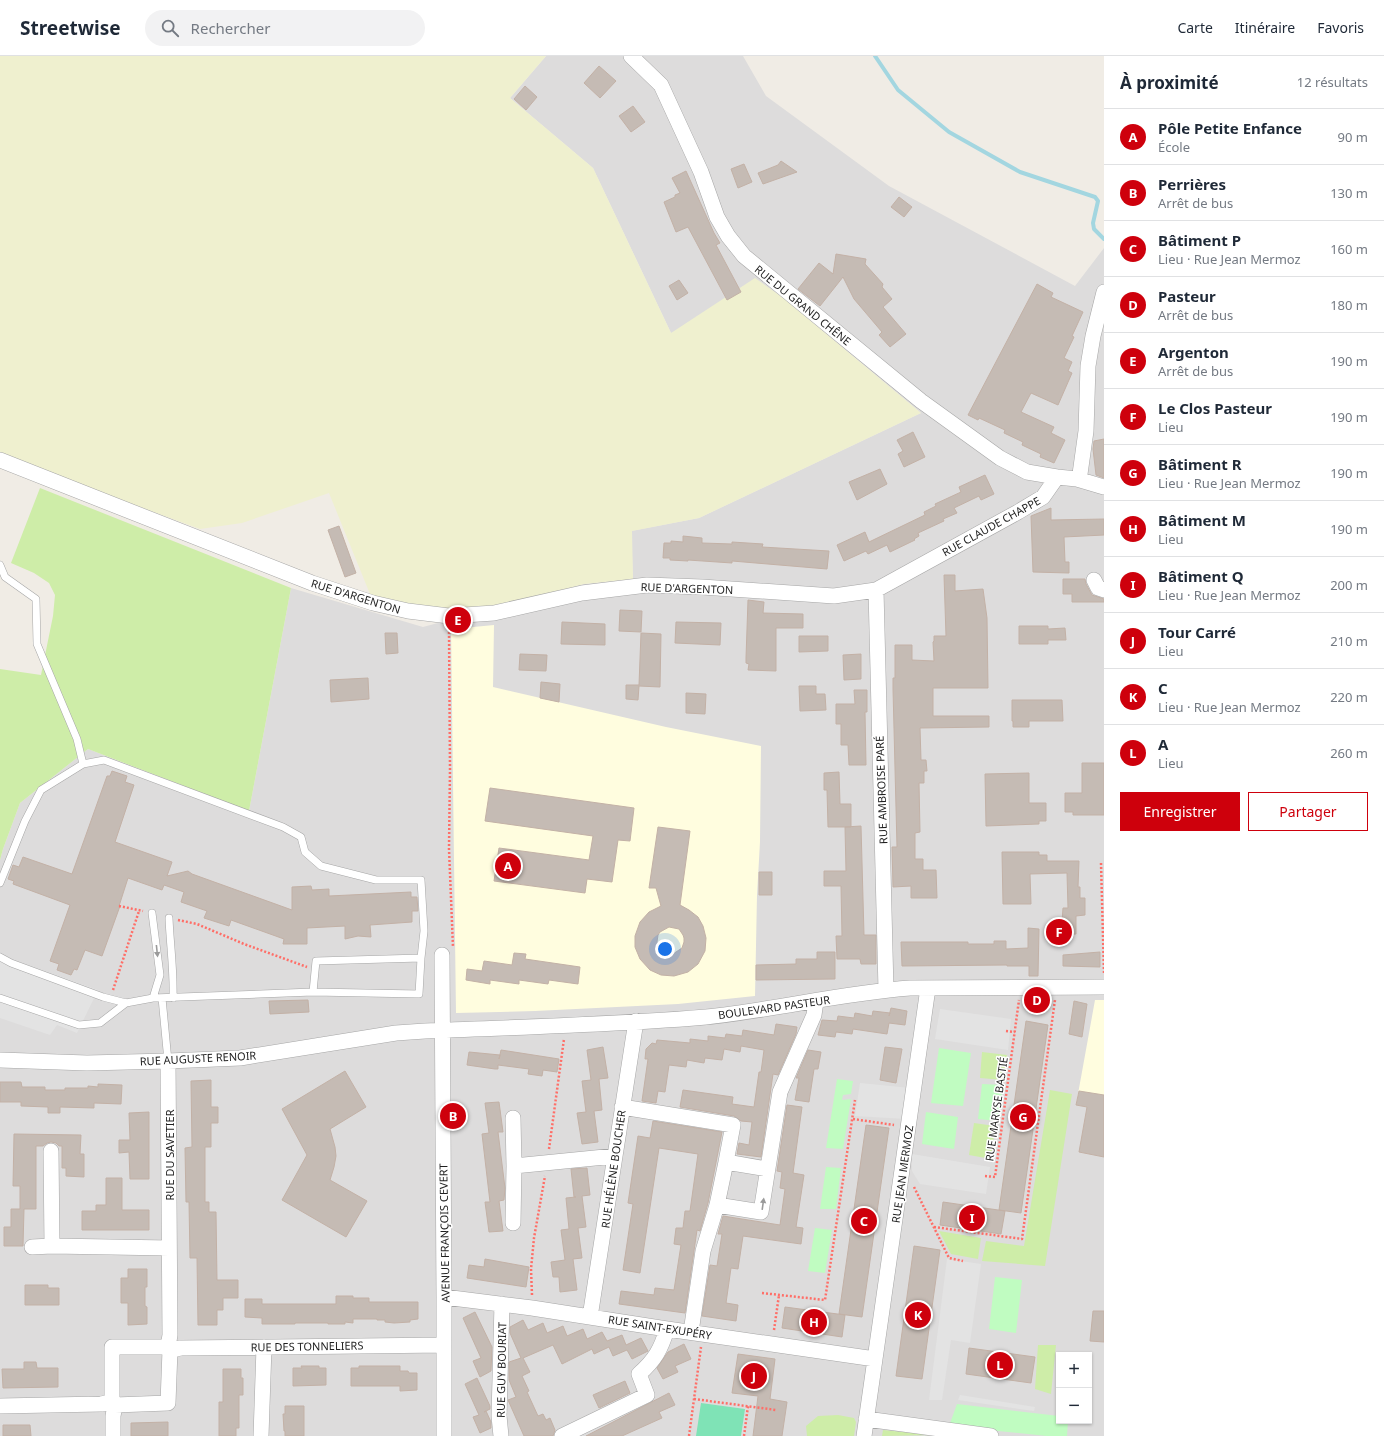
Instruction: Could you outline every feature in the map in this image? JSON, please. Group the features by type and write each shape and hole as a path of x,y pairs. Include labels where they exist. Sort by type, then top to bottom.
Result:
{"street":[{"name":"RUE DU GRAND CHÊNE","path":"631,56 661,85 701,172 717,217 728,236 744,256 921,401 1000,458 1027,472 1057,477"},
{"path":"1077,479 1080,474 1086,431 1088,366 1093,336 1104,292"},
{"name":"RUE D'ARGENTON","path":"0,460 312,583 373,603 408,611 449,616 494,613 582,593 647,585 702,587 834,596 876,590"},
{"path":"1057,477 1077,479 1104,487"},
{"name":"RUE CLAUDE CHAPPE","path":"876,590 1043,497 1057,477"},
{"name":"RUE AMBROISE PARÉ","path":"876,590 886,990"},
{"name":"AVENUE FRANÇOIS CEVERT","path":"442,955 444,1436"},
{"name":"BOULEVARD PASTEUR","path":"443,1030 706,1017 886,990 928,988 1104,987"},
{"name":"RUE JEAN MERMOZ","path":"864,1436 928,988"},
{"path":"717,1205 762,1212 767,1169 780,1092 814,1015 816,1001"},
{"name":"RUE HÉLÈNE BOUCHER","path":"590,1316 636,1021"},
{"name":"RUE AUGUSTE RENOIR","path":"0,1060 87,1063 240,1058 396,1033 443,1030"},
{"name":"RUE DU SAVETIER","path":"114,1404 168,1403 170,1335 168,1061"},
{"path":"622,1107 733,1125 717,1205 703,1251 697,1333"},
{"path":"513,1118 513,1223"},
{"path":"51,1151 52,1246"},
{"path":"514,1166 615,1156"},
{"path":"726,1162 767,1169"},
{"path":"32,1247 169,1248"},
{"name":"RUE SAINT-EXUPÉRY","path":"444,1297 590,1316 667,1329 875,1359"},
{"name":"RUE GUY BOURIAT","path":"501,1436 499,1416 502,1304"},
{"path":"562,1436 647,1395 639,1374 649,1366 660,1350 667,1329"},
{"name":"RUE DES TONNELIERS","path":"114,1404 112,1347 169,1349 444,1345"},
{"path":"261,1436 264,1347"},
{"path":"0,1406 114,1404 113,1436"},
{"path":"866,1419 992,1436"}],"lane":[{"path":"0,566 5,577 36,599 37,644 77,739 84,764"},
{"path":"0,883 25,821 41,790 84,764 104,760 283,827 301,837 305,852 321,866 376,880 421,880 424,931 419,994 313,992 153,998 126,1003 110,999 11,963 0,957"},
{"path":"152,913 160,976 153,998"},
{"path":"169,918 174,980 173,998"},
{"path":"313,992 316,961 421,958"},
{"path":"0,998 79,1025 100,1023 126,1003"},
{"path":"162,998 168,1061"}],"path":[{"path":"442,955 454,955 448,849 450,769 449,616"},
{"path":"1101,863 1104,980"},
{"path":"119,906 152,913"},
{"path":"110,999 139,911"},
{"path":"169,918 197,924 244,944 315,970"},
{"path":"934,1227 1022,1239 1056,987"},
{"name":"RUE MARYSE BASTIÉ","path":"985,1176 995,1177 1021,988"},
{"path":"1006,1031 1015,1032"},
{"path":"762,1293 825,1300 855,1100"},
{"path":"853,1119 909,1127"},
{"path":"913,1185 949,1258 963,1261"},
{"path":"771,1344 779,1295"},
{"path":"689,1436 694,1399 697,1333"},
{"path":"694,1399 776,1410"},
{"path":"744,1436 748,1406"}],"shaded area":[{"path":"546,56 743,56 766,96 889,186 1075,286 1104,248 1104,1436 0,1436 0,860 20,803 88,749 249,811 291,588 423,627 584,584 633,579 631,531 699,518 921,413 782,297 671,333 593,168 510,98"},
{"path":"494,625 493,687 666,727 761,746 760,842 757,895 755,996 678,1004 535,1011 456,1013 451,628"},
{"path":"0,955 98,990 77,1033 57,1025 50,1035 0,1018"},
{"path":"1095,1000 1104,1000 1104,1110 1076,1105"},
{"path":"940,1009 1011,1019 1008,1050 935,1039"},
{"path":"860,1083 910,1088 906,1119 855,1116"},
{"path":"912,1154 990,1167 986,1194 920,1184 912,1171"},
{"path":"947,1259 981,1264 970,1343 951,1340 942,1400 929,1400"},
{"path":"960,1395 1035,1407 1034,1411 958,1400"}],"green space":[{"path":"0,56 546,56 510,98 593,168 671,333 755,278 782,297 921,413 699,518 632,531 633,579 584,584 508,604 445,610 372,599 329,493 242,523 200,529 0,456"},
{"path":"40,488 291,588 249,811 88,749 20,803 0,860 0,669 41,675 53,616 55,595 49,583 34,573 11,563"},
{"path":"939,1048 971,1053 963,1106 931,1103"},
{"path":"982,1052 1007,1055 1003,1080 980,1078"},
{"path":"837,1079 853,1081 851,1094 843,1095 842,1100 851,1099 843,1149 826,1148"},
{"path":"982,1084 1003,1085 998,1121 978,1119"},
{"path":"1050,1090 1072,1094 1045,1266 982,1261 986,1241 1024,1246"},
{"path":"926,1112 958,1117 954,1149 922,1144"},
{"path":"974,1123 995,1126 991,1159 969,1155"},
{"path":"826,1167 841,1168 836,1209 820,1209"},
{"path":"815,1228 832,1230 825,1273 808,1271"},
{"path":"939,1231 981,1238 978,1259 951,1254"},
{"path":"995,1277 1022,1280 1016,1333 989,1329"},
{"path":"1038,1345 1056,1345 1051,1394 1035,1389"},
{"path":"701,1403 745,1409 741,1436 696,1436"},
{"path":"957,1404 1056,1416 1056,1424 1068,1424 1067,1436 1047,1436 949,1426"},
{"path":"838,1415 854,1418 856,1422 854,1436 807,1436 806,1426 818,1416"},
{"path":"883,1430 935,1435 882,1436"}],"building":[{"path":"599,66 616,81 600,98 584,83"},
{"path":"525,86 537,97 526,110 514,99"},
{"path":"633,106 645,122 631,132 619,116"},
{"path":"781,161 797,172 763,184 758,173 778,165"},
{"path":"744,164 752,182 738,188 731,169"},
{"path":"686,171 720,243 716,245 741,292 727,300 688,227 676,232 664,202 680,193 672,178"},
{"path":"899,197 912,207 904,217 891,207"},
{"path":"836,254 866,259 865,264 883,284 882,287 892,299 883,307 906,334 890,347 879,335 882,332 854,299 843,277 820,306 798,289 819,263 833,274"},
{"path":"679,280 688,293 677,300 669,286"},
{"path":"1037,284 1053,293 1051,297 1083,312 1072,336 1074,337 1064,358 1072,362 1068,371 1072,373 1058,405 1031,393 1021,412 1054,427 1051,433 1065,440 1054,463 1040,457 1041,454 1022,445 1023,442 1004,433 1005,430 979,418 978,420 968,415"},
{"path":"913,432 925,457 904,467 898,454 903,451 897,440"},
{"path":"1104,439 1104,478 1096,475 1093,449 1094,441"},
{"path":"880,469 887,484 857,500 849,482"},
{"path":"985,475 994,494 981,500 979,496 954,508 957,513 918,533 919,536 914,539 915,540 890,552 887,545 868,554 866,551 844,561 837,545 865,532 869,542 925,515 924,512 936,506 935,504 961,492 959,487"},
{"path":"1051,508 1051,520 1104,519 1104,535 1064,537 1065,562 1069,562 1069,573 1033,572 1031,516"},
{"path":"339,526 356,573 345,577 328,530"},
{"path":"683,536 702,538 702,543 732,544 732,542 763,544 762,547 829,551 827,569 732,561 732,563 670,560 670,558 663,558 664,543 671,543 671,541 683,542"},
{"path":"944,575 955,575 955,591 983,589 987,618 988,688 933,688 933,716 989,716 989,727 920,728 921,760 926,760 927,771 924,771 924,783 919,783 920,832 915,833 915,859 923,859 923,870 936,870 937,898 911,898 911,886 893,887 892,847 897,847 893,689 893,678 895,678 895,645 912,645 912,660 934,661 934,636 946,636"},
{"path":"1063,579 1085,579 1092,595 1104,599 1104,602 1072,602 1072,594 1063,594"},
{"path":"748,600 764,602 763,613 803,614 803,628 776,628 776,671 748,670 749,664 746,663 746,658"},
{"path":"620,610 642,611 641,632 619,631"},
{"path":"562,622 605,624 605,645 561,644"},
{"path":"676,622 721,623 720,645 675,643"},
{"path":"1019,626 1048,626 1048,629 1065,628 1066,640 1048,640 1048,644 1019,644"},
{"path":"385,633 397,633 398,653 386,654"},
{"path":"641,633 661,634 660,687 639,686 638,700 626,699 626,685 639,685"},
{"path":"799,636 828,636 828,651 799,652"},
{"path":"520,654 547,655 546,671 519,670"},
{"path":"861,654 861,679 844,680 843,655"},
{"path":"368,678 369,699 331,702 330,680"},
{"path":"541,682 560,684 559,702 540,698"},
{"path":"799,686 816,686 816,694 825,694 826,710 800,711"},
{"path":"854,690 867,690 867,712 865,712 866,765 849,765 848,745 841,745 841,724 836,724 836,704 855,704"},
{"path":"686,693 706,694 705,714 686,713"},
{"path":"1012,700 1062,700 1063,721 1029,721 1029,727 1013,727"},
{"path":"1082,763 1104,763 1104,815 1073,815 1073,812 1065,812 1065,793 1082,793"},
{"path":"112,771 127,776 125,782 134,785 115,842 172,862 167,876 188,871 192,874 292,910 292,887 311,886 312,890 329,889 329,896 411,892 411,897 417,897 418,911 412,911 412,922 370,925 371,937 358,936 345,939 345,926 307,928 307,944 283,944 284,939 231,920 229,926 204,918 207,911 181,902 184,892 164,885 162,890 128,878 120,906 102,956 85,950 77,970 74,969 71,975 57,970 59,964 50,961 70,905 13,884 14,881 8,879 13,865 19,867 23,857 72,874 107,776 110,776"},
{"path":"839,772 840,804 851,804 851,827 828,827 827,790 824,790 824,773"},
{"path":"1029,773 1029,803 1046,803 1046,821 1039,821 1039,824 986,826 985,774"},
{"path":"490,788 634,808 630,841 618,840 612,882 587,879 585,893 494,881 499,848 589,860 593,836 485,821"},
{"path":"861,826 864,935 876,935 876,964 861,964 860,959 837,959 836,936 842,936 841,886 824,886 824,871 846,871 845,827"},
{"path":"658,827 690,831 680,905 698,917 703,926 706,938 705,951 698,964 688,972 674,976 661,975 650,970 640,959 635,947 635,936 640,922 649,912 661,906 656,888 649,888","holes":["669,927 679,929 684,938 682,948 673,954 663,951 657,942 660,932"]},
{"path":"1002,852 1039,852 1039,855 1047,855 1047,861 1079,861 1078,887 1080,887 1080,898 1085,898 1085,915 1076,916 1076,934 1061,935 1063,908 1068,908 1067,873 1030,874 1031,904 1003,904"},
{"path":"759,872 772,872 772,895 759,895"},
{"path":"1028,928 1039,929 1038,976 1029,976 1029,966 902,966 901,942 968,942 968,944 994,944 994,941 1006,941 1006,949 1028,948"},
{"path":"817,952 835,952 835,979 756,980 756,965 796,964 796,959 817,959"},
{"path":"1100,952 1100,967 1063,966 1063,955"},
{"path":"514,953 526,954 525,959 580,967 578,984 549,980 548,984 519,980 519,984 490,980 490,984 466,980 467,969 482,971 484,961 512,965"},
{"path":"308,1000 309,1012 270,1014 269,1001"},
{"path":"1074,1001 1087,1004 1082,1037 1069,1034"},
{"path":"891,1008 907,1011 905,1025 889,1023 887,1034 853,1029 852,1034 836,1032 835,1037 818,1035 822,1020 837,1021 838,1016 854,1018 855,1013 872,1016 873,1011 890,1013"},
{"path":"1026,1021 1048,1025 1021,1213 999,1210"},
{"path":"776,1024 797,1027 796,1034 778,1075 773,1074 761,1157 737,1154 739,1143 749,1145 752,1122 741,1121 734,1116 680,1107 683,1090 733,1097 732,1104 754,1107 764,1050 741,1046 740,1052 724,1049 722,1060 705,1058 704,1063 687,1060 686,1067 669,1065 665,1092 658,1091 656,1103 642,1101 648,1059 645,1059 646,1049 652,1043 656,1044 657,1040 690,1043 690,1039 708,1041 708,1036 725,1038 726,1034 742,1036 743,1030 774,1035"},
{"path":"603,1047 608,1078 599,1079 602,1110 594,1111 598,1142 582,1144 577,1113 586,1112 582,1081 591,1080 587,1050"},
{"path":"885,1047 902,1049 896,1083 880,1080"},
{"path":"501,1050 559,1059 557,1072 543,1070 542,1076 528,1074 529,1069 498,1065 498,1069 495,1069 467,1065 469,1052 500,1055"},
{"path":"808,1050 821,1052 818,1069 814,1069 809,1102 795,1100 799,1078 796,1078"},
{"path":"345,1071 366,1107 330,1129 336,1156 330,1180 367,1201 346,1237 282,1200 307,1155 282,1109"},
{"path":"211,1080 211,1107 218,1107 218,1123 211,1123 211,1147 205,1147 205,1202 209,1202 209,1212 216,1212 217,1280 238,1280 238,1298 223,1298 223,1310 217,1310 217,1325 198,1325 197,1258 190,1258 189,1202 186,1202 185,1148 192,1147 191,1081"},
{"path":"0,1082 21,1082 22,1087 45,1087 45,1090 88,1088 88,1086 98,1087 98,1084 122,1085 121,1104 94,1103 94,1108 60,1107 60,1113 48,1113 48,1107 21,1106 21,1102 0,1102"},
{"path":"1079,1091 1104,1095 1104,1157 1079,1152 1087,1107 1076,1105"},
{"path":"499,1102 503,1132 498,1132 505,1188 504,1200 499,1201 503,1231 489,1232 485,1202 490,1202 482,1134 489,1133 485,1103"},
{"path":"787,1105 802,1107 793,1173 804,1175 796,1227 803,1228 801,1244 743,1236 738,1269 731,1268 726,1303 738,1305 736,1321 702,1316 710,1265 717,1266 722,1234 718,1234 723,1216 780,1225 785,1189 780,1188 782,1172 777,1171"},
{"path":"149,1112 149,1179 130,1179 129,1152 119,1153 119,1140 130,1140 129,1113"},
{"path":"653,1121 722,1132 708,1203 700,1231 697,1230 685,1313 619,1304 621,1291 654,1295 655,1288 674,1290 681,1245 674,1244 676,1228 683,1228 685,1211 690,1211 698,1154 659,1148 640,1273 623,1270 633,1204 628,1203 638,1136 650,1138"},
{"path":"866,1125 889,1128 862,1317 839,1314"},
{"path":"14,1134 81,1135 80,1154 84,1154 84,1177 66,1176 66,1168 62,1168 62,1146 51,1142 43,1146 36,1146 36,1209 24,1209 23,1246 4,1246 4,1227 11,1227 11,1209 20,1209 20,1186 13,1186"},
{"path":"587,1168 590,1195 582,1196 586,1227 578,1228 582,1258 573,1259 577,1290 560,1292 559,1277 553,1277 551,1262 565,1260 561,1230 569,1229 566,1198 576,1197 574,1197 571,1169"},
{"path":"106,1178 122,1178 122,1210 149,1210 149,1230 82,1230 82,1211 96,1211 96,1205 106,1205"},
{"path":"943,1202 1005,1211 1001,1234 940,1225"},
{"path":"914,1246 940,1250 922,1379 896,1376"},
{"path":"485,1259 529,1267 526,1287 467,1278 469,1265 484,1267"},
{"path":"128,1269 147,1269 145,1306 147,1307 147,1324 128,1325 128,1303 121,1303 121,1278 128,1278"},
{"path":"25,1285 48,1285 48,1288 59,1288 59,1305 25,1305"},
{"path":"336,1296 369,1298 369,1302 418,1302 418,1319 410,1320 410,1322 394,1323 377,1319 353,1319 353,1323 345,1322 345,1324 262,1324 262,1318 245,1317 245,1299 262,1299 262,1304 336,1304"},
{"path":"785,1307 845,1315 842,1337 782,1328"},
{"path":"1093,1311 1104,1311 1104,1342 1090,1341"},
{"path":"475,1312 492,1347 491,1371 480,1377 473,1361 481,1358 463,1318"},
{"path":"523,1320 528,1330 543,1323 547,1333 563,1326 567,1336 583,1329 587,1339 602,1332 607,1341 622,1335 626,1345 641,1338 648,1351 632,1359 627,1350 613,1356 609,1347 594,1354 592,1349 562,1364 553,1345 523,1358 530,1372 522,1376 529,1391 527,1392 538,1416 543,1414 546,1420 550,1418 555,1430 553,1436 524,1436 508,1400 516,1397 509,1380 509,1362 521,1358 510,1333 510,1327"},
{"path":"684,1344 691,1359 675,1366 678,1372 663,1379 657,1368 668,1352"},
{"path":"969,1348 1035,1357 1031,1383 966,1374"},
{"path":"738,1354 775,1359 770,1399 787,1402 782,1436 753,1436 758,1396 732,1393"},
{"path":"24,1362 36,1362 37,1368 58,1368 58,1387 3,1388 2,1369 24,1369"},
{"path":"301,1366 319,1366 319,1368 326,1368 326,1385 293,1386 293,1368 302,1368"},
{"path":"359,1366 400,1366 400,1371 417,1373 417,1390 400,1391 400,1386 351,1386 351,1368 359,1368"},
{"path":"223,1369 241,1369 241,1378 243,1378 243,1395 239,1395 239,1428 236,1428 236,1436 219,1436 219,1402 223,1402"},
{"path":"477,1378 490,1406 490,1409 486,1411 491,1422 491,1428 480,1433 473,1417 479,1415 465,1384"},
{"path":"625,1381 630,1393 599,1408 593,1395"},
{"path":"669,1393 675,1405 659,1412 662,1418 622,1436 586,1436"},
{"path":"285,1406 304,1406 304,1436 285,1436 283,1414 285,1414"},
{"path":"168,1422 168,1436 131,1436 131,1423"},
{"path":"3,1425 30,1425 31,1436 3,1436"}],"waterway":[{"path":"875,56 898,90 949,132 1020,172 1095,197 1098,201 1093,223 1094,229 1104,239"}],"place":[{"name":"Argenton","path":"458,620"},
{"name":"Pôle Petite Enfance","path":"508,866"},
{"name":"Le Clos Pasteur","path":"1059,932"},
{"name":"Pasteur","path":"1037,1000"},
{"name":"Perrières","path":"453,1116"},
{"name":"Bâtiment R","path":"1023,1117"},
{"name":"Bâtiment Q","path":"972,1218"},
{"name":"Bâtiment P","path":"864,1221"},
{"name":"C","path":"918,1315"},
{"name":"Bâtiment M","path":"814,1322"},
{"name":"A","path":"1000,1365"},
{"name":"Tour Carré","path":"754,1376"}]}
